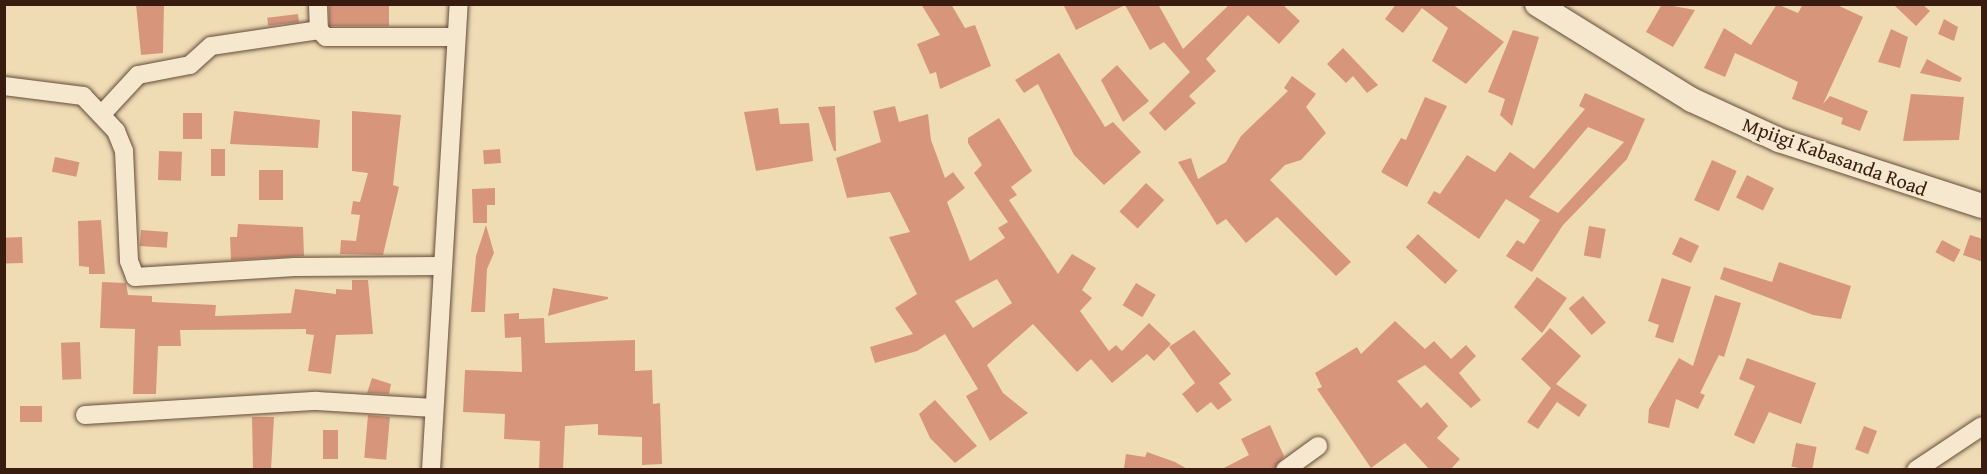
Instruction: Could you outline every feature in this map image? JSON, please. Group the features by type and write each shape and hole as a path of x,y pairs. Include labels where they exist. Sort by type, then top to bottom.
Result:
{"main road":[{"name":"Mpiigi Kabasanda Road","path":"1537,4 1692,99 1779,140 1983,206"}],"street":[{"path":"318,4 319,30 326,37 456,38"},
{"path":"431,470 459,4"},
{"path":"102,114 138,75 190,65 211,46 319,30"},
{"path":"4,86 82,96 102,114 124,151 129,261 135,277 295,267 442,266"},
{"path":"85,415 317,401 434,408"},
{"path":"1916,470 1983,426"},
{"path":"1285,470 1318,446"}],"building":[{"path":"136,4 164,4 163,53 141,55"},
{"path":"329,4 389,4 389,26 329,26"},
{"path":"921,4 951,4 965,28 975,25 991,66 940,89 936,72 930,74 917,44 940,35"},
{"path":"1063,4 1158,4 1183,49 1230,4 1282,4 1300,21 1279,44 1248,15 1206,59 1216,71 1189,96 1196,103 1165,131 1149,113 1190,72 1164,42 1150,50 1125,5 1076,30"},
{"path":"1396,4 1452,4 1504,42 1466,84 1432,61 1448,28 1422,8 1403,33 1385,19"},
{"path":"1662,4 1695,10 1673,47 1646,32"},
{"path":"1777,4 1798,13 1803,4 1835,4 1863,17 1823,104 1830,96 1868,111 1860,131 1841,124 1843,118 1792,99 1798,82 1735,53 1725,77 1704,68 1724,28 1751,45"},
{"path":"1893,4 1922,4 1930,11 1916,26"},
{"path":"298,14 299,22 268,26 267,18"},
{"path":"1944,19 1958,27 1954,41 1938,34"},
{"path":"1891,29 1908,37 1900,68 1878,62"},
{"path":"1513,30 1539,37 1512,126 1500,115 1505,99 1488,92"},
{"path":"1343,48 1378,85 1367,93 1353,76 1346,83 1327,64"},
{"path":"1059,53 1105,127 1113,122 1141,152 1104,185 1074,155 1038,84 1024,93 1015,80"},
{"path":"1927,59 1962,78 1960,82 1920,73"},
{"path":"1117,65 1149,101 1123,122 1101,80"},
{"path":"1292,76 1316,94 1306,107 1326,133 1301,160 1285,165 1270,180 1351,262 1336,276 1277,217 1246,243 1226,219 1217,225 1178,162 1191,158 1198,179 1226,162 1241,136 1288,91 1284,88"},
{"path":"1585,93 1645,119 1627,159 1563,225 1532,272 1506,256 1517,240 1524,244 1540,220 1506,199 1479,239 1427,203 1434,191 1440,194 1467,155 1495,172 1510,152 1534,169 1585,109 1579,106","holes":["1588,127 1624,142 1558,213 1529,197"]},
{"path":"1911,94 1964,97 1959,140 1903,141"},
{"path":"1425,97 1447,106 1407,187 1381,172 1401,138 1406,140"},
{"path":"835,106 836,151 834,151 818,107"},
{"path":"895,106 899,122 928,114 931,140 945,178 953,172 965,188 947,202 970,261 1005,238 998,228 1008,222 974,173 982,165 968,143 968,138 999,118 1032,171 1011,187 1017,195 1009,200 1058,274 1072,254 1096,268 1082,290 1092,298 1080,311 1109,351 1116,345 1122,351 1149,323 1171,344 1154,361 1147,354 1112,383 1091,359 1077,372 1033,324 987,365 1003,393 1028,413 990,441 966,396 978,389 945,334 917,351 875,363 870,347 913,334 895,308 917,294 889,237 910,232 890,192 847,198 836,158 881,142 873,111","holes":["997,279 1012,303 973,328 955,301"]},
{"path":"778,108 780,124 809,123 813,161 756,171 744,112"},
{"path":"234,111 320,120 318,148 230,144"},
{"path":"352,111 401,115 393,185 399,187 383,255 340,254 341,240 356,241 360,215 351,214 353,201 360,202 368,173 352,171"},
{"path":"183,113 202,113 202,139 183,139"},
{"path":"211,149 225,149 225,176 211,176"},
{"path":"500,149 501,163 484,164 483,150"},
{"path":"159,151 182,152 181,181 158,180"},
{"path":"55,157 79,162 76,177 52,172"},
{"path":"1712,160 1737,171 1719,211 1694,200"},
{"path":"259,170 283,170 283,200 259,200"},
{"path":"1747,175 1774,188 1763,211 1736,197"},
{"path":"1146,183 1164,200 1138,229 1119,212"},
{"path":"495,188 495,205 487,205 487,223 473,223 472,189"},
{"path":"101,220 105,274 89,274 89,267 79,266 78,221"},
{"path":"238,224 303,227 304,256 231,260 230,237 237,237"},
{"path":"486,225 494,253 487,269 485,312 471,312 476,256"},
{"path":"1589,226 1606,229 1601,258 1584,256"},
{"path":"141,230 168,232 167,248 140,246"},
{"path":"1418,234 1457,271 1445,284 1406,247"},
{"path":"1970,235 1983,239 1983,262 1963,255"},
{"path":"22,237 23,263 5,264 4,238"},
{"path":"1680,237 1699,246 1691,263 1672,254"},
{"path":"1942,240 1961,250 1954,262 1935,252"},
{"path":"1779,262 1851,286 1841,319 1813,315 1720,279 1724,267 1772,282"},
{"path":"1537,277 1567,298 1542,333 1514,307"},
{"path":"1662,278 1691,287 1673,343 1655,337 1659,325 1648,321"},
{"path":"352,280 368,280 373,334 336,335 331,374 308,371 314,335 306,334 306,329 180,330 181,346 158,346 156,394 133,394 135,329 100,328 102,282 126,283 128,295 152,296 152,302 216,305 215,316 291,313 295,289 336,294 336,289 352,290"},
{"path":"1136,283 1156,295 1142,317 1123,305"},
{"path":"553,288 608,297 608,299 548,316"},
{"path":"1715,295 1741,303 1724,357 1719,355 1700,393 1705,395 1698,409 1676,399 1669,428 1648,423 1649,409 1679,358 1693,366"},
{"path":"1583,296 1606,322 1592,335 1569,308"},
{"path":"519,313 519,319 544,318 545,343 635,340 635,371 652,370 653,404 660,403 662,464 642,465 642,437 598,435 598,424 565,426 563,470 539,470 540,441 504,439 505,414 463,412 465,370 522,372 521,337 505,338 504,314"},
{"path":"1395,321 1425,349 1434,341 1451,359 1466,345 1476,356 1459,373 1481,400 1471,408 1425,365 1397,381 1421,408 1427,402 1448,426 1437,438 1460,459 1450,470 1430,470 1405,443 1371,468 1317,389 1322,387 1315,373 1357,347 1361,354"},
{"path":"1550,328 1581,356 1556,384 1587,405 1579,417 1557,402 1538,429 1527,422 1551,388 1521,359"},
{"path":"1194,330 1231,374 1219,383 1232,400 1218,410 1211,402 1197,413 1182,394 1195,383 1169,347"},
{"path":"80,342 81,379 62,380 61,343"},
{"path":"1747,358 1816,383 1801,424 1769,412 1754,444 1734,435 1755,386 1739,379"},
{"path":"372,378 391,384 389,394 367,393"},
{"path":"935,400 977,446 955,463 930,438 919,414"},
{"path":"20,406 42,406 42,422 20,422"},
{"path":"368,415 390,417 386,460 364,458"},
{"path":"252,417 274,417 271,470 253,470"},
{"path":"1270,425 1284,456 1274,470 1220,470 1249,455 1241,439"},
{"path":"1864,426 1877,431 1868,454 1855,449"},
{"path":"323,430 338,430 338,459 323,459"},
{"path":"1796,443 1817,447 1812,470 1791,467"},
{"path":"1147,452 1175,462 1189,470 1124,468 1126,454 1145,457"}]}
